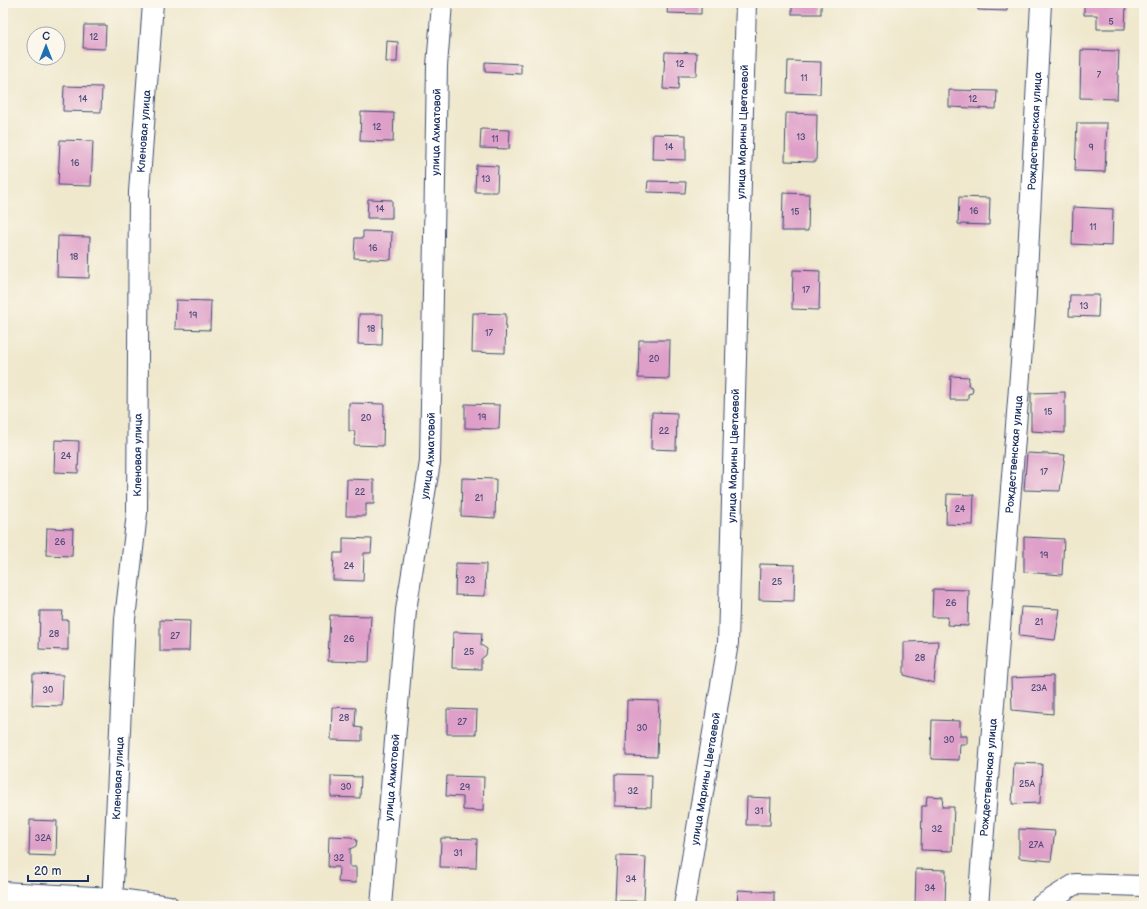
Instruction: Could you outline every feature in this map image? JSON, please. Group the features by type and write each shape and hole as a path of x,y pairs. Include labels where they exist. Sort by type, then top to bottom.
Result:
{"street":[{"name":"Кленовая улица","path":"112,902 125,619 137,513 139,192 153,3"},
{"name":"улица Ахматовой","path":"381,906 406,610 430,462 437,66 442,3"},
{"name":"улица Марины Цветаевой","path":"684,906 728,643 746,3"},
{"name":"Рождественская улица","path":"978,906 1025,312 1041,3"},
{"path":"1040,906 1075,884 1144,886"},
{"path":"3,892 170,906"}],"building":[{"path":"668,3 701,3 701,14 667,13"},
{"path":"792,3 821,3 821,14 792,14"},
{"path":"978,3 1007,3 1007,11 978,10"},
{"path":"1084,3 1126,3 1125,29 1097,29 1097,15 1084,15"},
{"path":"84,25 106,25 105,49 83,48"},
{"path":"387,41 398,42 397,62 386,62"},
{"path":"1081,50 1119,51 1117,99 1080,98"},
{"path":"665,52 697,53 696,76 679,76 678,90 663,89"},
{"path":"788,61 821,62 820,94 787,93"},
{"path":"485,62 521,64 521,74 485,72"},
{"path":"64,86 102,87 101,112 63,111"},
{"path":"949,90 997,91 996,109 949,107"},
{"path":"361,112 394,113 393,142 360,141"},
{"path":"786,113 817,114 816,162 785,161"},
{"path":"1077,123 1107,123 1105,172 1075,171"},
{"path":"481,129 510,130 509,149 480,148"},
{"path":"653,134 686,135 686,160 652,159"},
{"path":"60,140 93,141 91,186 58,185"},
{"path":"476,165 498,166 497,192 475,192"},
{"path":"648,181 686,182 685,193 647,192"},
{"path":"783,193 809,194 808,231 782,231"},
{"path":"959,197 990,198 989,225 958,224"},
{"path":"368,199 392,200 392,218 367,218"},
{"path":"1073,207 1113,209 1112,246 1072,244"},
{"path":"363,231 392,232 391,260 354,258 355,238 363,238"},
{"path":"58,236 90,237 89,278 57,277"},
{"path":"793,270 820,271 819,310 792,309"},
{"path":"1070,295 1099,295 1098,317 1069,316"},
{"path":"176,300 211,301 210,330 175,329"},
{"path":"473,313 506,314 505,353 472,352"},
{"path":"359,314 383,314 382,345 358,344"},
{"path":"639,340 670,340 669,379 638,378"},
{"path":"951,376 969,377 968,385 973,388 972,393 968,394 968,400 950,400"},
{"path":"1065,392 1065,433 1031,431 1031,393"},
{"path":"349,403 384,404 383,446 354,445 355,431 349,431"},
{"path":"465,404 500,405 499,429 465,428"},
{"path":"652,412 677,413 676,450 651,449"},
{"path":"55,440 79,441 78,473 54,472"},
{"path":"1027,453 1065,455 1060,491 1024,490"},
{"path":"462,478 496,479 495,518 461,516"},
{"path":"347,479 374,480 374,504 366,504 366,516 346,516"},
{"path":"947,494 974,495 973,525 946,524"},
{"path":"47,528 73,529 72,556 46,555"},
{"path":"1024,537 1064,539 1062,575 1024,572"},
{"path":"343,538 372,539 371,553 364,553 363,581 333,580 334,553 343,553"},
{"path":"456,563 486,564 485,596 455,595"},
{"path":"760,564 795,565 794,601 759,600"},
{"path":"933,589 969,590 968,626 947,625 948,617 932,617"},
{"path":"1021,607 1060,609 1055,640 1019,636"},
{"path":"40,611 63,611 62,620 68,620 68,650 39,649"},
{"path":"330,615 371,616 369,662 328,661"},
{"path":"160,620 190,621 189,651 160,651"},
{"path":"453,632 482,633 481,645 487,649 486,655 481,659 481,669 452,668"},
{"path":"938,641 934,683 904,675 904,642"},
{"path":"33,674 63,675 62,706 32,705"},
{"path":"1053,676 1053,714 1012,710 1011,678"},
{"path":"627,700 659,701 657,757 626,756"},
{"path":"332,707 356,708 355,727 362,728 362,741 331,740"},
{"path":"447,709 477,710 476,734 447,734"},
{"path":"932,720 960,721 960,736 967,736 967,744 960,744 959,760 931,759"},
{"path":"1014,763 1042,764 1040,803 1012,804"},
{"path":"615,774 652,775 651,807 615,806"},
{"path":"331,776 361,777 360,798 331,797"},
{"path":"447,776 484,777 483,811 463,810 463,797 446,796"},
{"path":"927,796 943,797 942,807 954,807 952,851 921,850 922,806 926,806"},
{"path":"747,797 771,798 770,825 746,825"},
{"path":"30,820 57,821 56,856 29,855"},
{"path":"1019,829 1055,831 1051,861 1019,858"},
{"path":"329,836 351,837 357,840 356,846 350,849 350,867 356,867 356,883 338,882 339,867 328,867"},
{"path":"441,838 477,839 476,868 440,867"},
{"path":"617,856 646,857 644,901 615,901"},
{"path":"916,869 946,870 945,906 915,906"},
{"path":"738,890 774,892 774,906 737,906"}]}
